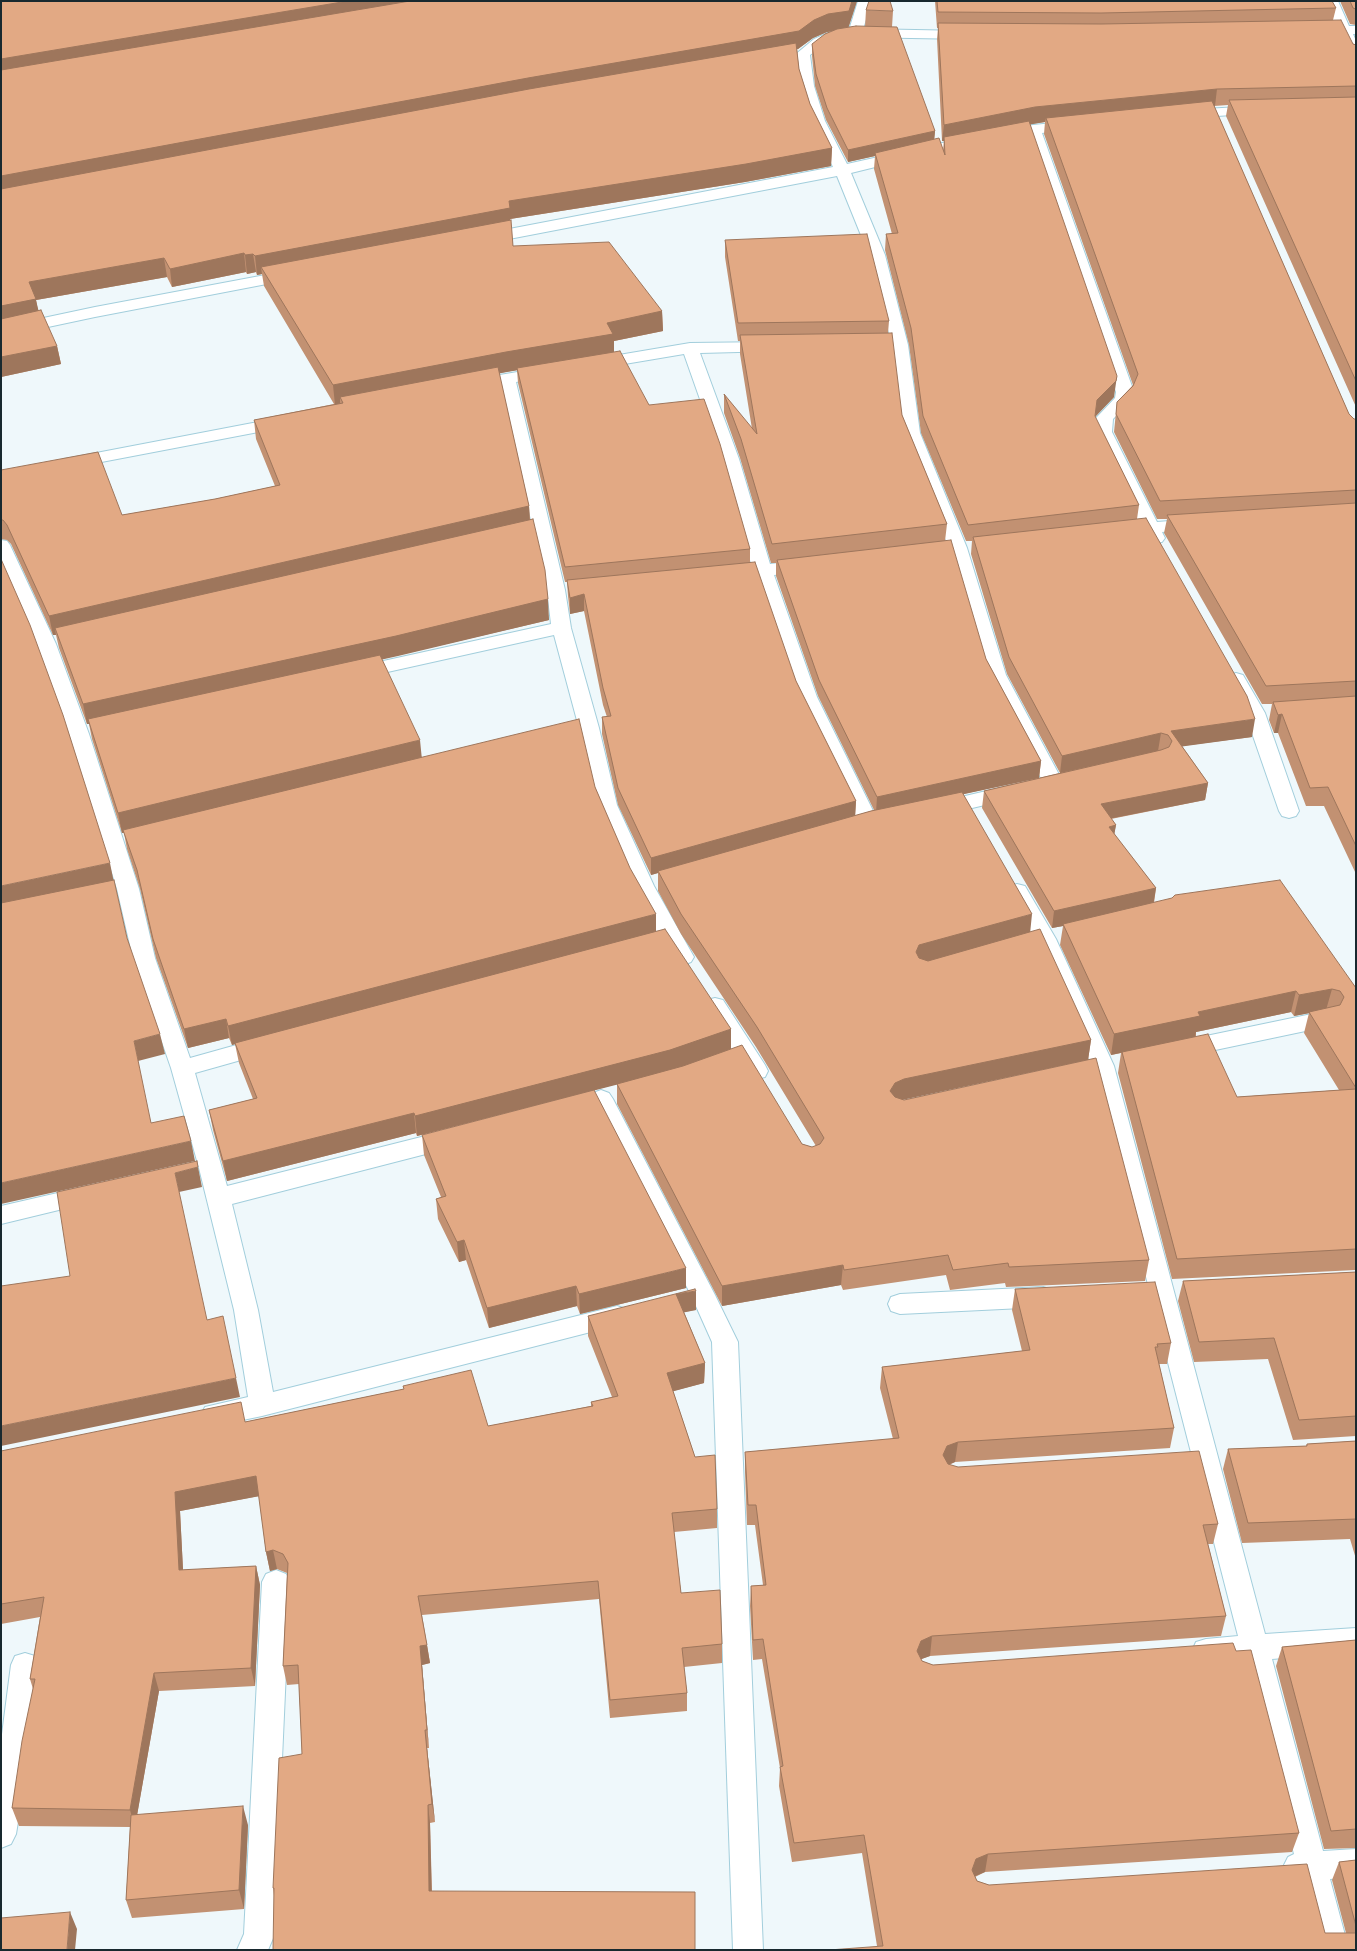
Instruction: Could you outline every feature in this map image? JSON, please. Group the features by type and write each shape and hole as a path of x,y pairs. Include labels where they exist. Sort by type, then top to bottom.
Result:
{"street":[{"path":"855,33 865,1"},
{"path":"1331,1 1351,30 1356,57"},
{"path":"1298,31 1351,30"},
{"path":"788,56 803,54 819,42 833,36 855,33 983,35"},
{"path":"803,54 807,86 818,122 842,170 877,255 892,345 911,433 958,548 996,675 1061,780 967,803 922,812"},
{"path":"1175,115 1218,119 1270,110"},
{"path":"468,242 842,170 932,149 1033,129 1088,124"},
{"path":"1033,129 1125,392 1123,399 1105,418 1103,432 1150,527 1166,554"},
{"path":"1,332 95,312 305,272"},
{"path":"583,366 690,348 783,347"},
{"path":"690,348 730,459 763,571 807,697 869,824"},
{"path":"452,389 506,378 560,370"},
{"path":"506,378 534,532 563,590 561,628 581,730 607,805 651,884 671,938 692,970"},
{"path":"55,466 296,419"},
{"path":"1104,532 1212,523"},
{"path":"1,545 54,642 87,732 121,842 128,889 144,958 182,1068 218,1198 246,1310 262,1405"},
{"path":"709,576 825,564"},
{"path":"336,677 561,628"},
{"path":"1228,665 1263,713 1290,811"},
{"path":"967,803 978,823"},
{"path":"1006,871 1045,939 1103,1066 1334,1950"},
{"path":"106,894 128,889"},
{"path":"1023,945 1068,934"},
{"path":"649,944 671,938"},
{"path":"704,990 747,1054 766,1086"},
{"path":"1165,1053 1326,1019"},
{"path":"182,1068 281,1041"},
{"path":"725,1062 747,1054"},
{"path":"600,1099 691,1297 725,1342 748,1950"},
{"path":"218,1198 471,1133"},
{"path":"187,1173 210,1168"},
{"path":"1,1214 110,1190"},
{"path":"900,1304 1067,1296"},
{"path":"193,1419 262,1405 641,1310"},
{"path":"252,1950 259,1936 276,1582"},
{"path":"1183,1653 1356,1640"},
{"path":"1,1834 9,1792 25,1665"},
{"path":"1272,1869 1356,1863"}],"building":[{"path":"1,1 348,1 1,59"},
{"path":"410,1 852,1 849,11 828,14 814,20 799,31 528,78 1,176 1,70"},
{"path":"869,1 890,1 893,11 866,10"},
{"path":"937,1 1332,1 1336,8 1101,13 938,12"},
{"path":"1350,1 1356,1 1356,9 1353,8"},
{"path":"1341,20 1353,44 1356,45 1356,86 1217,89 1035,107 944,125 938,23 1101,24"},
{"path":"856,26 897,27 935,131 848,150 827,108 816,74 812,44 825,34 837,29"},
{"path":"796,43 799,69 810,104 832,148 746,164 509,201 510,208 255,256 253,254 245,255 244,253 170,269 164,258 29,282 36,299 1,306 1,189 529,89"},
{"path":"1356,97 1356,381 1229,100"},
{"path":"1212,101 1349,414 1356,419 1356,490 1160,501 1116,414 1117,402 1133,386 1138,374 1046,118"},
{"path":"1029,121 1117,376 1116,381 1097,400 1095,416 1139,505 968,525 923,416 911,328 886,234 898,233 875,153 939,138 945,155 944,137"},
{"path":"511,220 513,246 609,242 662,311 607,323 613,334 506,352 333,385 261,267"},
{"path":"867,234 889,321 738,323 725,240"},
{"path":"41,310 57,346 1,357 1,319"},
{"path":"892,333 902,415 947,524 772,544 741,439 724,394 757,434 740,335"},
{"path":"620,351 649,405 704,399 720,444 750,549 565,567 517,368"},
{"path":"498,367 529,506 49,616 7,525 3,520 1,520 1,470 98,452 122,515 215,499 280,485 254,420 343,403 340,397"},
{"path":"1356,503 1356,681 1266,686 1167,515"},
{"path":"1146,518 1247,696 1255,719 1171,731 1208,783 1101,804 1116,825 1109,827 1156,888 1054,911 984,791 1161,750 1169,747 1172,741 1168,735 1161,733 1062,756 1009,657 973,537"},
{"path":"533,519 545,570 548,599 396,636 83,704 55,628"},
{"path":"951,540 986,659 1041,761 877,797 819,680 777,560"},
{"path":"1,559 30,625 63,715 110,863 1,886"},
{"path":"755,562 796,681 856,801 651,858 618,788 602,717 611,716 603,688 584,594 570,598 567,580"},
{"path":"380,655 420,740 118,813 88,719"},
{"path":"1356,696 1356,846 1328,787 1310,788 1282,714 1278,715 1273,702"},
{"path":"579,719 595,787 630,868 656,914 228,1026 226,1019 184,1029 153,939 137,870 123,830"},
{"path":"962,792 1032,914 919,945 916,952 919,958 928,961 1040,929 1091,1040 904,1079 895,1083 890,1091 895,1097 904,1100 1096,1058 1149,1260 1009,1267 1008,1263 953,1270 948,1255 844,1270 843,1265 722,1286 617,1084 683,1066 742,1045 802,1144 812,1147 820,1144 824,1138 757,1027 681,914 658,871 871,811"},
{"path":"114,880 127,938 160,1034 134,1041 151,1123 184,1116 191,1141 1,1183 1,903"},
{"path":"1280,880 1356,988 1356,1088 1309,1012 1340,1005 1344,997 1340,991 1332,989 1299,995 1296,991 1198,1012 1200,1016 1114,1034 1063,924 1172,898 1175,895"},
{"path":"665,929 731,1029 670,1050 415,1116 414,1113 223,1161 209,1110 257,1098 235,1043"},
{"path":"1208,1034 1237,1097 1356,1089 1356,1249 1177,1259 1122,1052"},
{"path":"594,1090 686,1268 579,1294 576,1286 487,1308 464,1240 457,1242 436,1199 446,1196 422,1135"},
{"path":"197,1161 198,1167 175,1173 207,1320 223,1316 236,1378 1,1426 1,1286 70,1276 57,1192"},
{"path":"1356,1272 1356,1416 1299,1420 1274,1338 1199,1342 1183,1281"},
{"path":"1155,1282 1171,1343 1157,1344 1158,1347 1155,1347 1174,1428 958,1442 947,1446 943,1455 948,1464 958,1467 1199,1451 1218,1524 1203,1525 1226,1616 932,1636 921,1641 917,1651 922,1661 933,1665 1233,1643 1236,1651 1251,1650 1299,1833 988,1854 976,1859 972,1870 977,1881 989,1885 1307,1864 1325,1933 1356,1933 1356,1950 829,1950 883,1946 864,1835 794,1843 780,1767 783,1766 763,1639 753,1640 751,1586 766,1585 756,1505 748,1505 745,1452 899,1438 882,1367 1030,1350 1015,1289"},
{"path":"695,1289 696,1291 676,1294 705,1363 667,1373 695,1457 715,1455 717,1509 672,1513 681,1593 720,1590 722,1644 682,1648 687,1693 610,1700 598,1581 418,1596 427,1645 420,1646 427,1730 425,1730 432,1804 428,1805 429,1891 695,1892 695,1950 273,1950 273,1888 279,1758 302,1754 298,1665 283,1666 288,1563 283,1554 273,1550 266,1552 256,1476 175,1492 179,1570 256,1566 251,1668 154,1673 130,1810 12,1808 22,1741 35,1679 30,1679 44,1597 1,1604 1,1451 241,1402 245,1422 404,1389 403,1386 471,1370 488,1426 593,1406 591,1402 618,1396 588,1316"},
{"path":"1356,1441 1356,1519 1248,1523 1228,1449 1307,1446 1307,1444"},
{"path":"1356,1640 1356,1829 1331,1831 1282,1647"},
{"path":"243,1806 239,1890 126,1900 131,1815"},
{"path":"1356,1860 1356,1926 1339,1862"},
{"path":"70,1912 67,1950 1,1950 1,1918"}]}
